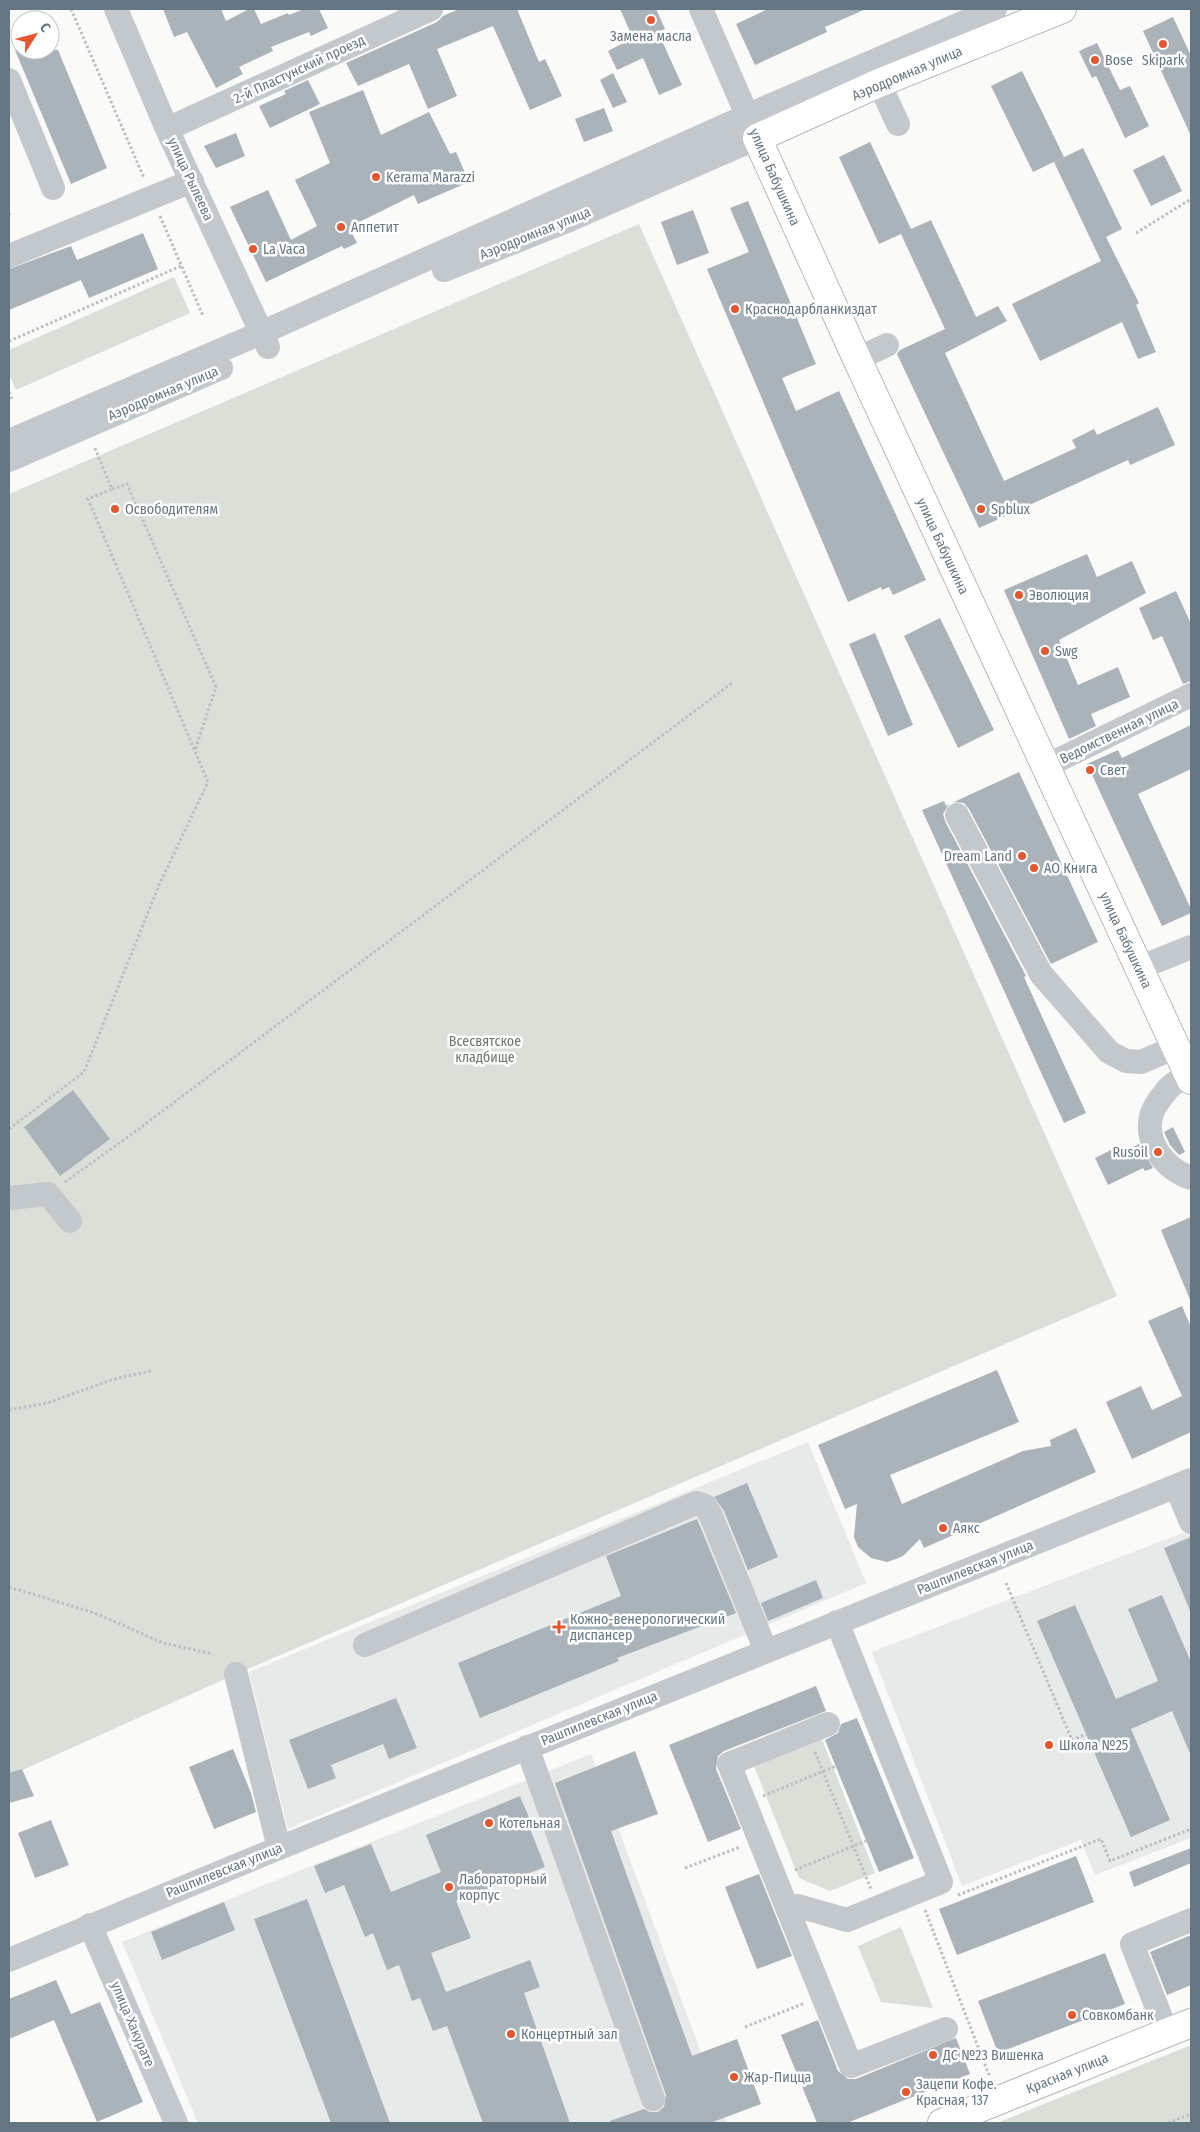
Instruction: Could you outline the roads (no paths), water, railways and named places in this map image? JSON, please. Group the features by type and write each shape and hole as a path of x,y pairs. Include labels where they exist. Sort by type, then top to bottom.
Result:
{"main road":[{"name":"Аэродромная улица","path":"752,127 880,83 1062,9"},
{"name":"улица Бабушкина","path":"752,127 857,359 1190,1077"},
{"name":"Красная улица","path":"942,2123 1171,2031"}],"street":[{"name":"улица Рылеева","path":"116,9 168,129 265,340"},
{"name":"2-й Пластунский проезд","path":"168,129 431,9"},
{"name":"улица Бабушкина","path":"701,9 752,127"},
{"name":"Аэродромная улица","path":"9,441 569,220 752,127 995,9"},
{"path":"9,80 53,188"},
{"path":"880,83 898,124"},
{"path":"9,256 192,181"},
{"name":"Аэродромная улица","path":"9,460 265,340"},
{"path":"857,359 887,345"},
{"name":"Ведомственная улица","path":"1046,766 1191,695"},
{"path":"957,815 1041,974 1109,1052 1126,1061 1141,1062 1176,1047"},
{"path":"1139,968 1191,947"},
{"path":"1190,1077 1168,1088 1152,1112 1150,1132 1158,1152 1167,1165 1178,1174 1191,1178"},
{"path":"9,1198 48,1194 70,1221"},
{"path":"1184,1482 1191,1522"},
{"name":"Рашпилевская улица","path":"9,1960 278,1848 1184,1482"},
{"path":"365,1645 696,1502 705,1506 711,1516 766,1651"},
{"path":"788,1911 798,1906 847,1920 941,1882 837,1622"},
{"path":"236,1674 278,1848"},
{"path":"818,1728 729,1764 851,2066 946,2029"},
{"path":"527,1748 653,2099"},
{"path":"1171,2031 1132,1944 1191,1920"},
{"name":"улица Хакурате","path":"90,1925 176,2123"},
{"path":"1120,1945 1171,2031"}],"place":[{"name":"Замена масла","path":"651,20"},
{"name":"Skipark","path":"1163,44"},
{"name":"Bose","path":"1095,60"},
{"name":"Kerama Marazzi","path":"376,177"},
{"name":"Аппетит","path":"341,227"},
{"name":"La Vaca","path":"253,249"},
{"name":"Краснодарбланкиздат","path":"735,309"},
{"name":"Освободителям","path":"115,509"},
{"name":"Spblux","path":"981,509"},
{"name":"Эволюция","path":"1019,595"},
{"name":"Swg","path":"1045,651"},
{"name":"Свет","path":"1090,770"},
{"name":"Dream Land","path":"1022,856"},
{"name":"АО Книга","path":"1034,868"},
{"name":"Rusoil","path":"1158,1152"},
{"name":"Аякс","path":"943,1528"},
{"name":"Кожно-венерологический диспансер","path":"559,1627"},
{"name":"Школа №25","path":"1049,1745"},
{"name":"Котельная","path":"489,1823"},
{"name":"Лабораторный корпус","path":"449,1887"},
{"name":"Совкомбанк","path":"1072,2015"},
{"name":"Концертный зал","path":"511,2034"},
{"name":"ДС №23 Вишенка","path":"933,2055"},
{"name":"Жар-Пицца","path":"734,2077"},
{"name":"Зацепи Кофе. Красная, 137","path":"906,2092"}],"park label":[{"name":"Всесвятское кладбище","path":"485,1050"}]}
